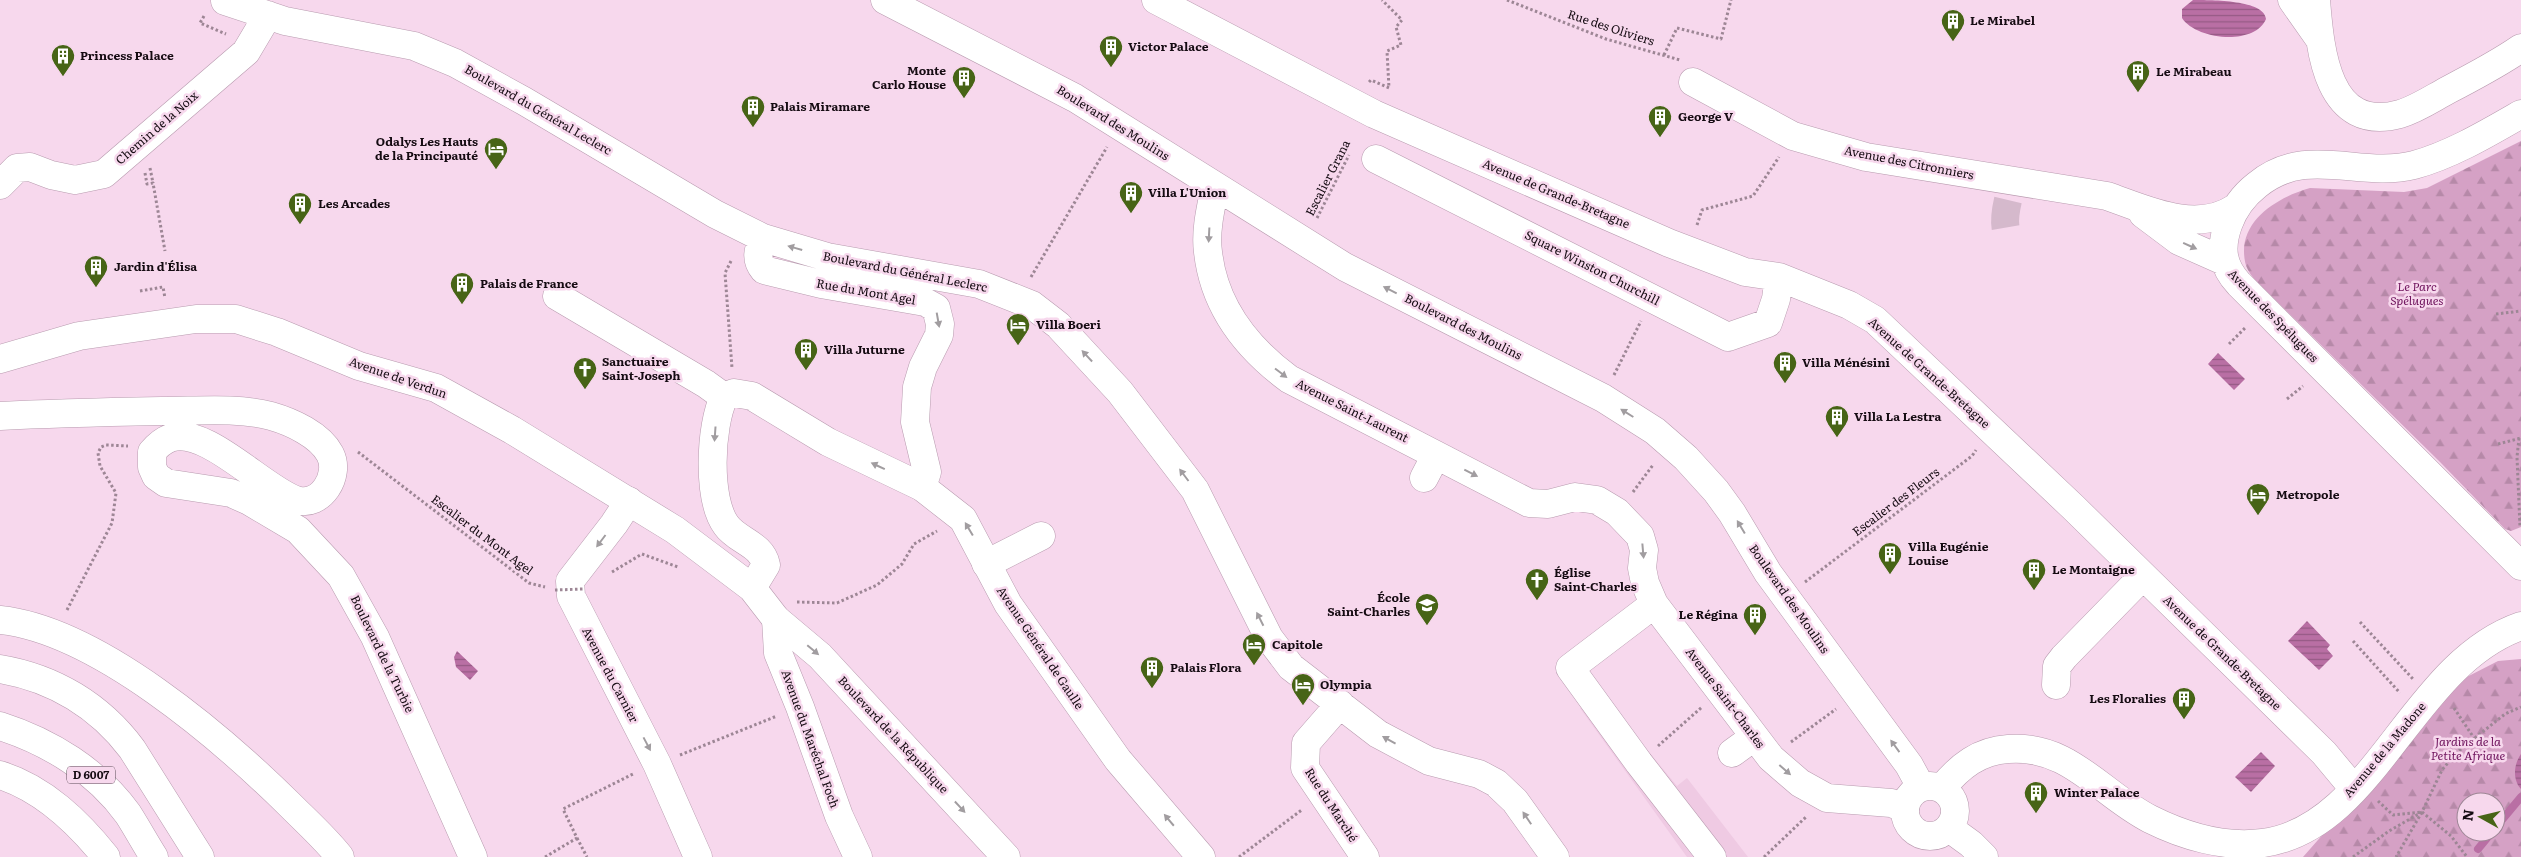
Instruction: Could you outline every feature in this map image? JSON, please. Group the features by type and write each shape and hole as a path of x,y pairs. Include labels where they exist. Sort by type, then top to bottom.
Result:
{"street":[{"name":"Boulevard des Moulins","path":"885,0 1075,98 1345,267 1602,398 1672,444 1701,474 1732,513 1768,573 1909,765 1923,794"},
{"name":"Avenue de Grande-Bretagne","path":"1156,0 1374,114 1695,254 1744,272 1779,277 1849,305 1874,320 1991,429 2365,794"},
{"path":"2292,0 2318,38"},
{"path":"2316,0 2318,38 2337,94 2359,111 2377,116 2394,115 2412,110 2521,48"},
{"name":"Chemin de la Noix","path":"8,177 30,167 51,175 76,180 104,174 246,52 233,7"},
{"name":"Boulevard du Général Leclerc","path":"233,7 285,21 414,46 455,63 754,234 827,257 979,284 1032,305 1058,325 1120,392 1195,490 1269,638 1291,668 1378,734 1413,754 1429,761 1479,774 1496,783 1515,801 1556,857"},
{"name":"Avenue des Citronniers","path":"1693,82 1793,136 1866,157 2010,191 2107,196 2136,208 2188,220 2225,215 2235,208"},
{"name":"Avenue des Spélugues","path":"2521,114 2453,149 2415,165 2383,168 2321,163 2284,169 2262,182 2235,208 2223,241 2224,262 2230,274 2521,566"},
{"name":"Square Winston Churchill","path":"1364,153 1728,337 1768,323 1776,299 1779,277"},
{"name":"Avenue Saint-Laurent","path":"1215,187 1210,213 1208,252 1221,300 1248,344 1267,363 1289,379 1430,467 1529,503 1548,504 1575,497 1622,505"},
{"name":"Avenue des Citronniers","path":"2136,208 2178,241 2224,262"},
{"name":"Rue du Mont Agel","path":"754,234 760,265 764,270 821,284 925,302 936,308 940,324 939,335 923,366 917,387 915,422 927,472 922,487"},
{"path":"557,296 706,384 729,395 718,410 716,426 713,464 716,503 720,516 727,527 759,550 765,561 766,565 752,588"},
{"name":"Avenue de Verdun","path":"0,359 79,336 196,319 236,319 277,332 359,366 436,388 512,430 675,530 752,588"},
{"name":"Avenue Général de Gaulle","path":"729,395 752,396 828,442 922,487 963,519 1008,604 1118,760 1201,857"},
{"path":"0,416 194,411 254,412 290,423 311,434 327,448 334,461 334,472 328,487 316,498 307,501 288,496 226,455 190,439 172,438 152,452"},
{"name":"Boulevard de la Turbie","path":"152,452 152,467 156,476 166,483 231,493 249,501 298,530 341,576 359,605 383,653 474,857"},
{"name":"Avenue du Carnier","path":"629,501 614,524 570,581 570,596 657,764 698,857"},
{"name":"Avenue Saint-Charles","path":"1622,505 1640,536 1644,550 1642,568 1644,583 1654,604 1770,758 1800,783 1827,798 1884,803 1923,794"},
{"path":"986,564 1041,536"},
{"path":"2056,685 2058,666 2064,657 2143,576"},
{"name":"Boulevard de la République","path":"752,588 776,619 820,656 1006,857"},
{"path":"1645,611 1570,668 1639,764 1712,857"},
{"name":"Avenue du Maréchal Foch","path":"776,619 778,653 800,707 839,816 858,857"},
{"path":"0,620 35,626 59,636 89,650 152,689 208,730 275,790 340,857"},
{"name":"Avenue de la Madone","path":"1923,794 1974,758 1996,750 2024,748 2038,750 2067,762 2149,818 2180,832 2210,841 2237,844 2264,843 2314,825 2365,794 2447,675 2475,650 2521,626"},
{"path":"0,669 30,676 64,690 97,711 121,734 132,749 183,833 200,857"},
{"name":"Rue du Marché","path":"1340,704 1306,743 1305,768 1365,857"},
{"name":"D 6007","path":"0,726 23,733 63,753 98,781 128,814 154,857"},
{"path":"1732,753 1754,737"},
{"path":"0,775 35,791 70,816 106,857"},
{"path":"1923,794 1953,799 1956,814 1949,828 1922,846 1909,825 1923,794"},
{"path":"1949,828 1971,844 1984,857"}],"path":[{"path":"1371,80 1389,88 1387,51 1401,46 1396,27 1402,20 1382,0"},
{"name":"Rue des Oliviers","path":"1508,0 1606,38 1691,63 1693,82"},
{"path":"1664,55 1677,28 1721,39 1731,0"},
{"path":"229,35 233,7"},
{"path":"1696,228 1702,210 1753,196 1793,136"},
{"path":"1018,299 1104,151"},
{"name":"Escalier Grana","path":"1315,222 1364,153"},
{"path":"144,167 147,184 153,183 165,251"},
{"path":"729,395 725,273 754,234"},
{"path":"2496,314 2521,311"},
{"path":"1613,377 1643,317"},
{"path":"2229,344 2245,328"},
{"path":"2287,399 2304,386"},
{"name":"Escalier des Fleurs","path":"1805,583 1972,456 1991,429"},
{"path":"2498,444 2520,438 2517,456 2520,535"},
{"path":"60,609 69,611 112,523 116,493 100,466 98,453 100,447 119,444 152,452"},
{"name":"Escalier du Mont Agel","path":"327,448 355,450 529,583 555,590 583,589 592,584"},
{"path":"1622,505 1654,463"},
{"path":"776,619 798,602 838,603 877,585 902,564 914,544 963,519"},
{"path":"609,574 642,554 692,572 706,571 716,561"},
{"path":"2360,622 2417,683"},
{"path":"2353,641 2404,697"},
{"path":"2451,703 2474,738"},
{"path":"1639,764 1705,704"},
{"path":"1785,746 1839,707"},
{"path":"2396,857 2422,812 2442,770 2456,753 2505,714 2521,707"},
{"path":"1239,857 1322,794"},
{"path":"2365,794 2393,815 2422,812 2451,836 2467,857"},
{"path":"2353,857 2383,835 2422,812"},
{"path":"1764,857 1802,821"},
{"path":"577,838 587,857"}],"shaded area":[{"path":"2193,0 2236,2 2257,8 2266,19 2260,28 2250,33 2225,37 2212,35 2199,31 2182,18 2182,9"},
{"path":"2218,353 2245,379 2234,390 2208,364"},
{"path":"2307,621 2330,645 2327,649 2333,656 2319,670 2288,641"},
{"path":"457,651 478,671 470,680 456,667 454,657"},
{"path":"1600,693 1677,786 1687,778 1748,857 1687,857 1580,708"},
{"path":"2261,752 2275,766 2251,792 2235,777"},
{"path":"2521,754 2521,789 2516,781 2515,772"}],"green space":[{"name":"Le Parc Spélugues","path":"2521,141 2521,527 2511,531 2505,529 2440,462 2257,282 2247,268 2244,251 2250,228 2257,218 2276,202 2287,196 2310,188 2404,192 2427,188"},
{"name":"Jardins de la Petite Afrique","path":"2521,659 2521,857 2303,857 2457,682 2498,661"}],"waterway":[{"path":"2506,815 2521,797"},
{"path":"2478,849 2484,842"}],"tunnel":[{"path":"2008,200 2005,218 2008,236"}],"place":[{"name":"Le Mirabel","path":"1953,42"},
{"name":"Victor Palace","path":"1111,68"},
{"name":"Princess Palace","path":"63,77"},
{"name":"Le Mirabeau","path":"2138,93"},
{"name":"Monte Carlo House","path":"964,99"},
{"name":"Palais Miramare","path":"753,128"},
{"name":"George V","path":"1660,138"},
{"name":"Odalys Les Hauts de la Principauté","path":"496,170"},
{"name":"Villa L'Union","path":"1131,214"},
{"name":"Les Arcades","path":"300,225"},
{"name":"Jardin d'Élisa","path":"96,288"},
{"name":"Palais de France","path":"462,305"},
{"name":"Villa Boeri","path":"1018,346"},
{"name":"Villa Juturne","path":"806,371"},
{"name":"Villa Ménésini","path":"1785,384"},
{"name":"Sanctuaire Saint-Joseph","path":"585,390"},
{"name":"Villa La Lestra","path":"1837,438"},
{"name":"Metropole","path":"2258,516"},
{"name":"Villa Eugénie Louise","path":"1890,575"},
{"name":"Le Montaigne","path":"2034,591"},
{"name":"Église Saint-Charles","path":"1537,601"},
{"name":"École Saint-Charles","path":"1427,626"},
{"name":"Le Régina","path":"1755,636"},
{"name":"Capitole","path":"1254,666"},
{"name":"Palais Flora","path":"1152,689"},
{"name":"Olympia","path":"1303,706"},
{"name":"Les Floralies","path":"2184,720"},
{"name":"Winter Palace","path":"2036,814"}]}
